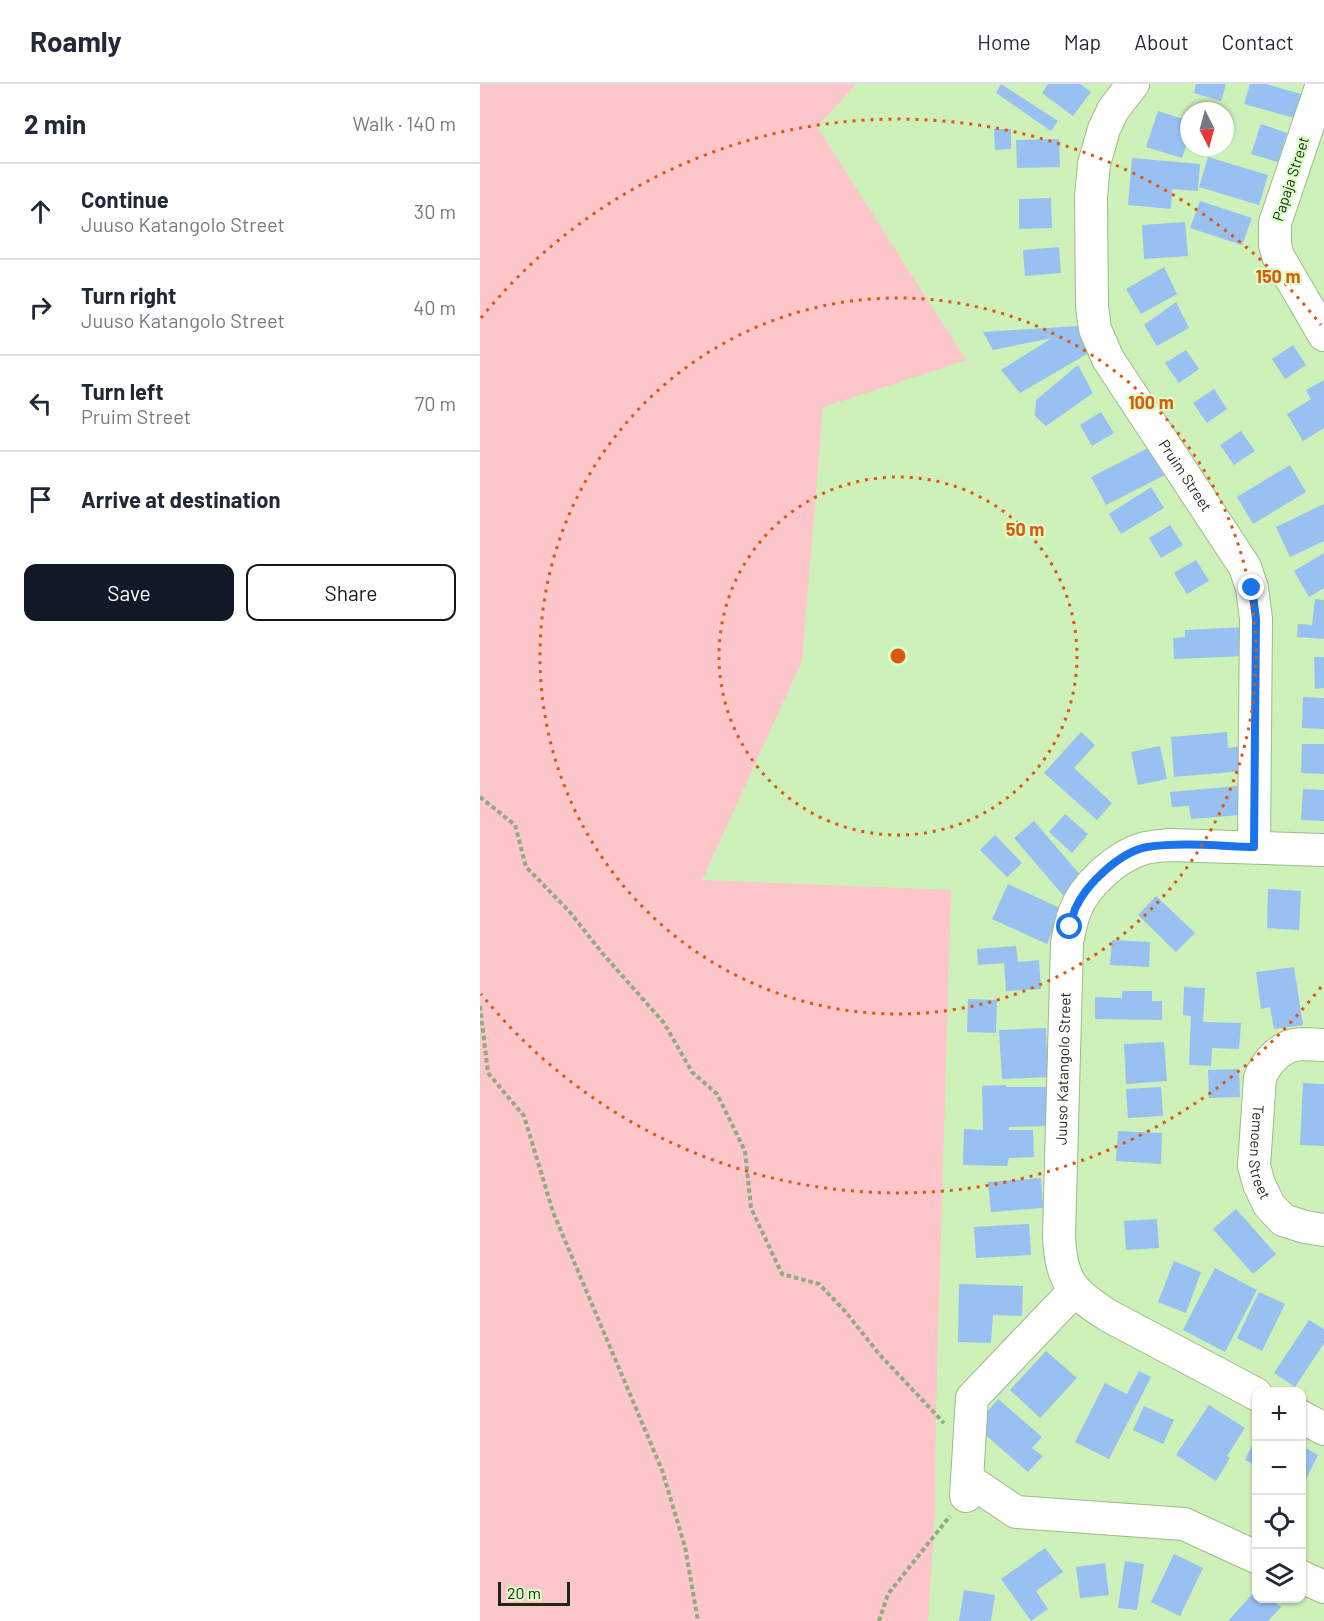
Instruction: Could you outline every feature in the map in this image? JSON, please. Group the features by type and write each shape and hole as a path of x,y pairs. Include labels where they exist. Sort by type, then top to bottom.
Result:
{"street":[{"name":"Pruim Street","path":"1133,84 1113,110 1104,129 1094,164 1091,219 1092,307 1095,328 1107,359 1245,567 1252,588 1256,619 1254,847"},
{"name":"Papaja Street","path":"1322,84 1275,223 1274,235 1282,265 1324,335"},
{"name":"Juuso Katangolo Street","path":"1252,1391 1109,1317 1074,1291 1065,1273 1060,1257 1059,1235 1067,943 1075,909 1086,892 1101,875 1124,856 1145,848 1170,845 1324,850"},
{"name":"Temoen Street","path":"1324,1045 1296,1044 1282,1050 1264,1069 1260,1078 1254,1166 1269,1205 1283,1220 1324,1230"},
{"path":"1074,1291 972,1398 967,1475 1016,1512 1184,1524 1252,1555"},
{"path":"1306,1419 1324,1429"},
{"path":"1306,1579 1324,1587"}],"path":[{"path":"480,797 515,825 526,867 569,911 663,1023 692,1072 717,1094 745,1151 751,1208 782,1274 819,1284 844,1310 880,1355 967,1475 888,1594 879,1621"},
{"path":"480,1006 488,1073 524,1116 553,1212 662,1470 685,1547 698,1621"}],"shaded area":[{"path":"480,84 856,84 817,127 966,360 823,407 802,661 702,880 951,890 935,1512 928,1621 480,1621"}],"building":[{"path":"1001,84 1058,121 1051,131 996,93"},
{"path":"1048,84 1080,84 1091,92 1073,116 1042,93"},
{"path":"1196,84 1226,84 1221,101 1194,93"},
{"path":"1250,84 1266,84 1301,94 1294,118 1244,104"},
{"path":"1158,111 1180,118 1180,156 1183,156 1182,158 1146,147"},
{"path":"1261,124 1287,133 1278,162 1251,154"},
{"path":"994,129 1011,129 1011,149 995,150"},
{"path":"1059,139 1060,167 1017,168 1016,140"},
{"path":"1208,157 1268,175 1259,205 1199,187"},
{"path":"1132,158 1200,164 1198,191 1172,189 1171,209 1128,205"},
{"path":"1051,198 1052,228 1019,229 1019,199"},
{"path":"1200,201 1252,218 1242,245 1190,228"},
{"path":"1185,222 1188,256 1144,259 1142,225"},
{"path":"1059,247 1061,273 1025,276 1023,250"},
{"path":"1164,267 1177,294 1141,314 1126,289"},
{"path":"1176,302 1189,328 1157,346 1144,325"},
{"path":"1078,326 1087,354 1020,393 1001,370 1052,338 993,350 983,332"},
{"path":"1293,345 1306,365 1285,379 1272,359"},
{"path":"1186,350 1199,369 1179,383 1165,363"},
{"path":"1078,365 1093,393 1046,426 1035,416 1036,400"},
{"path":"1324,380 1324,428 1303,441 1287,414 1311,399 1306,390"},
{"path":"1214,389 1227,409 1207,423 1193,403"},
{"path":"1101,412 1114,433 1092,446 1080,425"},
{"path":"1241,431 1255,451 1234,465 1220,445"},
{"path":"1152,446 1167,474 1106,505 1091,477"},
{"path":"1290,465 1306,492 1253,524 1237,497"},
{"path":"1151,487 1164,508 1121,534 1109,514"},
{"path":"1324,504 1324,541 1290,557 1276,527"},
{"path":"1170,525 1183,545 1161,558 1149,538"},
{"path":"1324,553 1324,588 1309,597 1294,571"},
{"path":"1196,560 1209,581 1187,594 1174,573"},
{"path":"1315,599 1324,600 1324,639 1297,637 1298,624 1312,625"},
{"path":"1246,627 1247,656 1174,659 1173,638 1185,637 1185,630"},
{"path":"1314,657 1324,657 1324,688 1315,689"},
{"path":"1303,697 1324,698 1324,729 1302,728"},
{"path":"1081,732 1095,745 1074,768 1112,803 1097,820 1044,773"},
{"path":"1227,732 1228,748 1241,746 1243,771 1174,777 1171,737"},
{"path":"1302,744 1324,744 1324,774 1301,773"},
{"path":"1160,746 1167,779 1138,785 1131,752"},
{"path":"1237,786 1240,815 1191,819 1189,806 1172,807 1170,792"},
{"path":"1303,789 1324,790 1324,821 1301,820"},
{"path":"1065,814 1088,834 1072,853 1049,832"},
{"path":"1034,821 1088,884 1068,901 1014,838"},
{"path":"995,835 1022,863 1007,877 980,850"},
{"path":"1008,884 1062,909 1047,944 992,919"},
{"path":"1268,889 1301,891 1299,930 1267,928"},
{"path":"1156,896 1195,933 1176,952 1138,915"},
{"path":"1112,940 1150,942 1149,967 1110,965"},
{"path":"1016,946 1018,962 1039,960 1041,989 1006,991 1004,963 978,965 977,949"},
{"path":"1294,967 1303,1025 1274,1029 1270,1007 1261,1009 1256,972"},
{"path":"1184,987 1205,988 1203,1022 1241,1023 1239,1049 1212,1048 1211,1066 1189,1065 1191,1016 1183,1015"},
{"path":"1122,991 1152,991 1152,1001 1162,1001 1162,1020 1095,1019 1095,997 1122,998"},
{"path":"968,999 997,1000 996,1033 967,1032"},
{"path":"1046,1028 1048,1077 1002,1079 999,1030"},
{"path":"1164,1042 1167,1081 1126,1084 1124,1044"},
{"path":"1239,1069 1240,1097 1209,1098 1208,1070"},
{"path":"1303,1083 1324,1084 1324,1146 1300,1145"},
{"path":"1006,1085 1006,1087 1047,1087 1047,1126 1009,1127 1009,1130 1033,1130 1034,1157 1009,1158 1007,1166 963,1165 964,1129 983,1130 982,1086"},
{"path":"1161,1087 1163,1116 1128,1118 1126,1089"},
{"path":"1118,1131 1162,1133 1161,1164 1116,1161"},
{"path":"1041,1178 1043,1208 991,1212 988,1182"},
{"path":"1236,1209 1276,1254 1253,1274 1213,1229"},
{"path":"1157,1219 1159,1248 1126,1250 1124,1221"},
{"path":"1029,1224 1031,1255 976,1258 974,1227"},
{"path":"1174,1261 1201,1272 1186,1313 1158,1302"},
{"path":"1215,1268 1257,1290 1225,1352 1183,1330"},
{"path":"959,1284 1023,1286 1022,1316 993,1315 991,1343 958,1342"},
{"path":"1259,1292 1285,1304 1262,1351 1237,1338"},
{"path":"1309,1320 1324,1329 1324,1343 1295,1387 1274,1373"},
{"path":"1046,1351 1077,1378 1040,1418 1010,1390"},
{"path":"1139,1371 1151,1377 1109,1459 1075,1442 1105,1383 1127,1394"},
{"path":"998,1399 1042,1437 1032,1448 1043,1456 1028,1472 975,1426"},
{"path":"1209,1405 1245,1428 1227,1456 1230,1458 1216,1481 1176,1455"},
{"path":"1144,1406 1174,1420 1163,1444 1133,1430"},
{"path":"1252,1445 1252,1464 1245,1460"},
{"path":"1306,1448 1318,1455 1306,1479"},
{"path":"1045,1548 1063,1572 1036,1591 1048,1609 1031,1621 1001,1579"},
{"path":"1174,1554 1203,1568 1180,1616 1151,1602"},
{"path":"1125,1561 1144,1564 1137,1610 1118,1608"},
{"path":"1105,1563 1109,1595 1080,1598 1076,1567"},
{"path":"964,1590 995,1595 991,1621 959,1621"},
{"path":"1252,1594 1252,1603 1276,1603 1281,1607 1268,1621 1228,1621"}],"route":[{"path":"1070,927 1075,909 1086,892 1101,875 1124,856 1145,848 1170,845 1254,847 1256,619 1252,588"}]}
